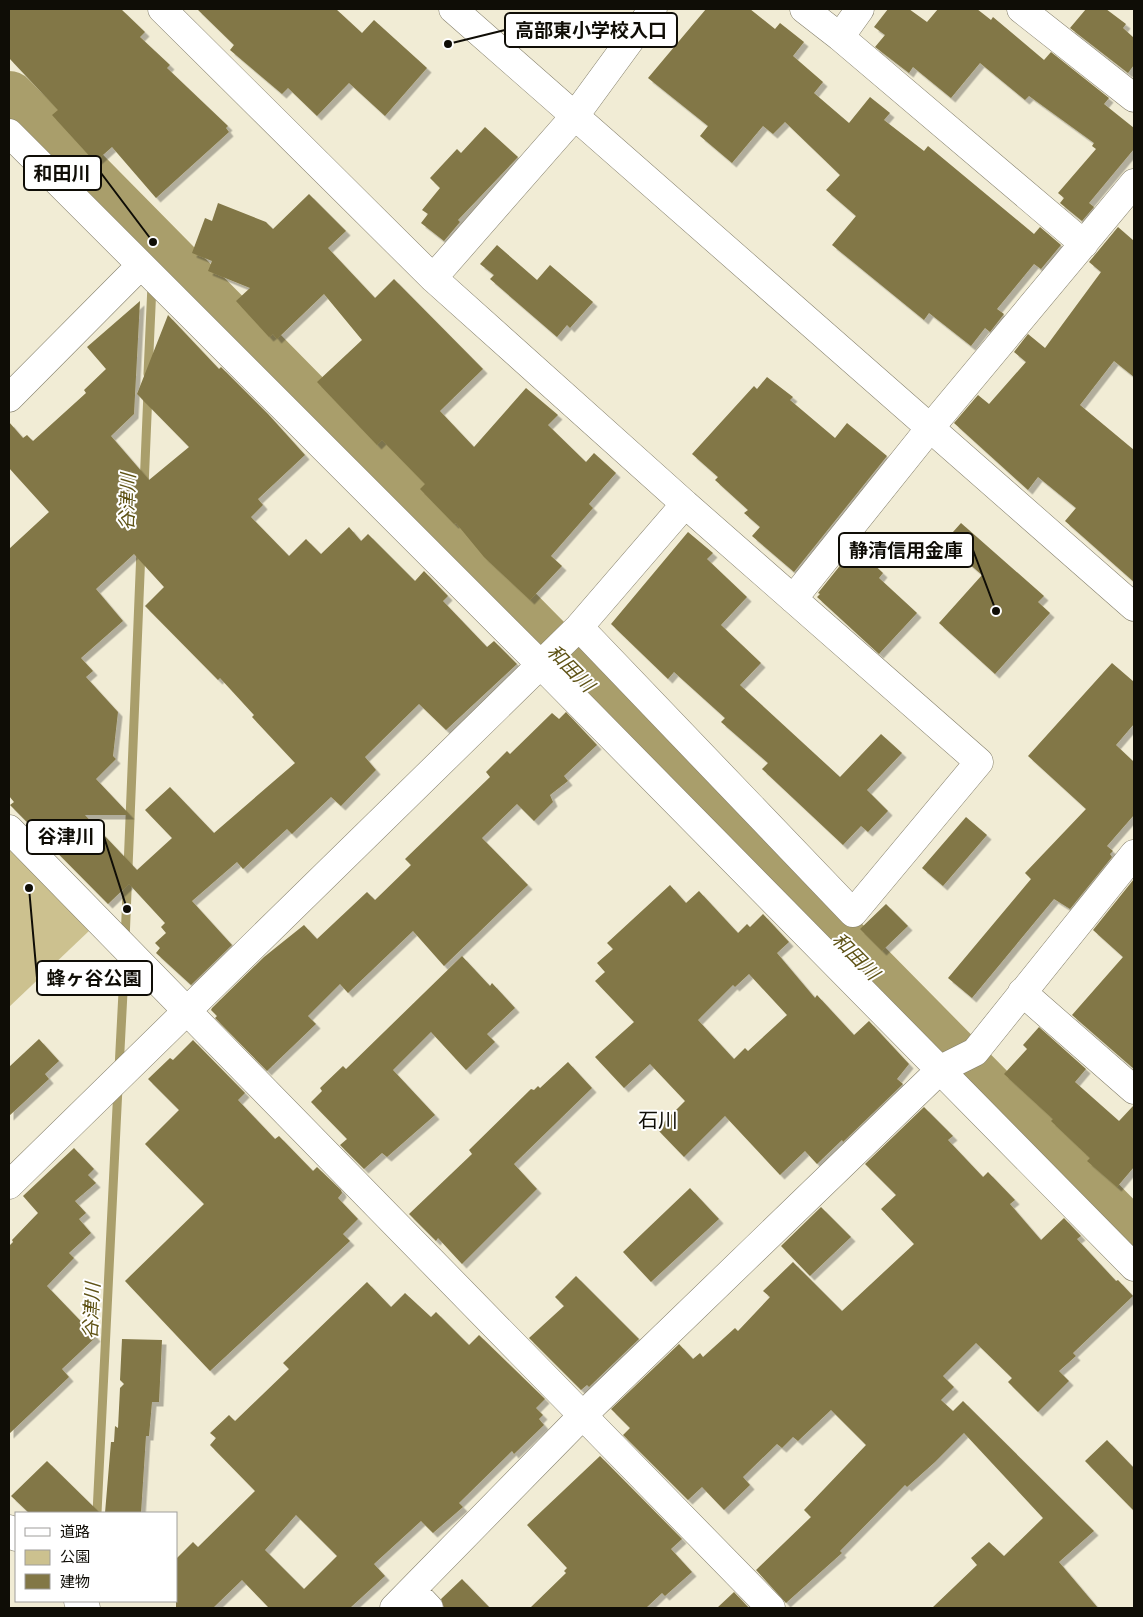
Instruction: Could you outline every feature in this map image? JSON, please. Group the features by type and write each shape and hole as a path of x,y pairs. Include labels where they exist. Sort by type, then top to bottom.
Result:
{"street":[{"path":"162,9 433,278 685,504 979,762 853,912 579,627"},
{"path":"452,9 1134,607"},
{"path":"433,278 574,117 653,9"},
{"path":"804,9 840,37 1084,244"},
{"path":"840,37 860,9"},
{"path":"1021,9 1134,98"},
{"path":"9,133 140,266 541,664 957,1061 1134,1267"},
{"path":"793,599 930,428 1084,244 1131,194"},
{"path":"9,398 140,266"},
{"path":"9,1185 579,627 685,504"},
{"path":"9,829 771,1608"},
{"path":"412,1602 583,1416 957,1061 1022,992 1134,854"},
{"path":"1022,992 1134,1090"}],"green space":[{"path":"9,847 90,930 9,1007"}],"building":[{"path":"9,9 121,9 145,32 140,37 170,65 167,68 228,126 226,128 229,132 156,198 112,147 95,162 52,115 58,110 9,58"},
{"path":"197,9 336,9 362,33 374,20 427,68 385,116 349,83 317,116 288,88 282,94 230,50 234,45"},
{"path":"706,9 750,9 775,29 780,23 804,42 793,56 823,82 814,93 849,123 870,97 890,113 884,120 924,151 928,146 1034,234 1040,227 1061,245 1041,269 1034,264 997,309 1004,314 990,332 985,328 971,346 929,313 924,320 832,245 856,216 826,190 840,175 785,122 773,134 763,126 732,163 700,136 708,126 648,78"},
{"path":"888,9 909,9 927,22 938,9 977,9 991,20 993,17 1044,60 1051,52 1109,98 1104,104 1134,128 1134,149 1089,203 1094,207 1082,221 1060,203 1064,198 1058,193 1096,149 1092,146 1094,143 1029,96 1025,100 980,63 951,98 913,67 909,73 875,47 885,35 874,27"},
{"path":"1086,9 1106,9 1126,24 1123,28 1134,38 1134,65 1128,73 1070,28"},
{"path":"485,127 518,157 458,220 460,222 444,241 421,223 428,214 422,210 440,188 430,178 457,149 461,153"},
{"path":"309,194 346,231 328,248 375,298 394,279 483,369 440,411 474,447 526,388 558,415 548,425 586,462 594,453 616,473 589,504 593,508 551,556 562,566 530,600 484,557 456,523 454,524 420,489 425,484 382,440 377,445 317,382 362,340 324,294 277,339 273,334 269,337 236,301 250,288 208,271 212,261 192,253 205,218 212,221 218,203 266,222 273,229"},
{"path":"1118,227 1134,241 1134,377 1114,361 1080,405 1134,450 1134,582 1065,521 1076,508 1038,477 1028,490 954,423 978,395 989,404 1026,362 1014,352 1028,334 1045,348 1101,272 1089,262"},
{"path":"497,245 537,280 550,265 593,302 570,328 567,325 557,337 490,279 494,275 480,264"},
{"path":"140,301 134,414 111,436 149,480 189,447 137,394 168,315 219,369 221,367 268,414 305,455 258,499 263,505 251,517 289,556 306,539 321,554 349,527 361,541 368,534 415,581 424,571 448,596 443,601 487,647 494,641 517,664 446,730 419,704 365,757 376,770 341,806 331,797 292,834 287,829 243,869 237,862 192,901 232,945 191,985 156,953 160,948 155,943 166,933 161,927 165,923 129,884 108,904 10,805 14,802 9,796 9,549 49,512 9,468 9,422 23,438 27,435 33,441 86,393 84,390 106,369 87,347","holes":["134,554 164,587 145,606 218,680 220,678 254,715 252,717 295,763 214,833 170,787 145,810 172,838 137,870 85,815 130,815 96,779 116,759 113,756 118,712 86,677 93,671 81,658 123,621 96,589"]},
{"path":"767,377 793,397 790,400 835,438 847,423 887,456 794,572 752,536 760,527 744,513 748,510 715,480 718,477 692,454 754,386 757,389"},
{"path":"961,523 1044,596 1038,602 1050,613 995,674 939,623 982,575 944,542"},
{"path":"688,532 713,553 707,559 747,597 721,625 761,663 740,685 840,777 881,734 902,753 867,790 888,811 868,832 861,826 843,845 762,769 768,763 721,722 725,718 674,672 668,679 611,624"},
{"path":"855,547 883,573 879,578 917,613 879,654 817,597 820,594 818,593"},
{"path":"1112,663 1134,682 1134,724 1116,745 1134,762 1134,815 1107,846 1113,851 1110,854 1112,857 1070,909 1054,899 972,998 948,978 1031,879 1025,873 1086,809 1028,756"},
{"path":"566,712 597,745 564,776 568,781 550,795 553,802 534,821 517,804 482,838 528,885 444,966 413,931 348,993 340,984 308,1016 316,1024 267,1071 215,1018 217,1016 211,1010 212,1008 264,957 304,925 317,939 367,892 375,900 411,865 405,859 490,777 486,772 507,751 510,754 552,713 559,719"},
{"path":"966,817 987,835 943,886 922,868"},
{"path":"1134,879 1134,1069 1072,1015 1123,957 1093,930"},
{"path":"670,885 686,903 699,891 738,933 747,924 750,927 763,914 789,942 777,953 815,998 817,995 854,1035 869,1021 909,1064 897,1079 903,1084 843,1142 842,1140 817,1164 805,1151 780,1175 725,1116 684,1157 657,1129 685,1101 650,1064 624,1088 595,1057 634,1022 595,981 605,972 597,963 613,949 607,943","holes":["749,974 787,1015 748,1051 745,1048 734,1059 698,1020 733,985 735,987"]},
{"path":"886,904 908,926 882,951 860,929"},
{"path":"462,956 490,986 492,983 515,1008 487,1034 495,1042 466,1070 431,1032 393,1070 435,1115 387,1157 382,1153 364,1169 340,1145 347,1139 311,1102 322,1091 320,1088 343,1066 346,1069"},
{"path":"1039,1027 1086,1069 1075,1082 1119,1121 1134,1105 1134,1167 1117,1187 1087,1161 1090,1158 1051,1121 1053,1119 1004,1074 1027,1049 1023,1045"},
{"path":"39,1039 59,1061 45,1074 49,1079 9,1116 9,1067"},
{"path":"193,1040 245,1093 238,1100 275,1139 279,1136 313,1171 317,1167 341,1190 342,1193 338,1198 358,1219 343,1234 350,1241 210,1371 125,1281 204,1204 145,1144 179,1110 148,1079 170,1058 173,1060"},
{"path":"568,1062 592,1088 514,1164 537,1189 462,1264 438,1238 436,1241 409,1214 472,1154 469,1150 531,1089 534,1090 538,1086 540,1088"},
{"path":"924,1107 953,1136 948,1140 983,1177 988,1172 1015,1200 1010,1204 1041,1240 1064,1218 1081,1236 1077,1239 1116,1281 1118,1280 1133,1296 1073,1353 1076,1356 1059,1371 1069,1381 1038,1412 1008,1382 1012,1378 976,1343 943,1376 954,1387 941,1400 953,1411 963,1401 1094,1531 1059,1562 1098,1608 932,1608 977,1565 971,1558 989,1542 1004,1556 1043,1518 964,1433 907,1487 905,1485 840,1551 842,1553 786,1603 756,1570 811,1517 804,1510 866,1445 831,1410 798,1441 793,1437 782,1448 777,1444 743,1477 750,1485 724,1510 702,1487 688,1500 623,1435 630,1428 611,1409 679,1344 693,1359 700,1353 703,1357 735,1328 738,1331 770,1297 763,1291 793,1262 842,1311 914,1244 881,1209 896,1195 865,1164"},
{"path":"74,1148 94,1169 88,1175 96,1183 75,1201 86,1213 79,1219 91,1233 69,1253 74,1258 47,1286 96,1337 62,1369 69,1377 9,1434 9,1246 13,1242 12,1240 38,1213 23,1196"},
{"path":"690,1188 719,1219 651,1282 623,1252"},
{"path":"821,1207 851,1237 810,1276 781,1246"},
{"path":"576,1276 639,1339 589,1387 587,1385 581,1390 529,1338 564,1306 555,1297"},
{"path":"367,1282 391,1307 405,1293 431,1317 436,1312 469,1345 479,1335 545,1399 536,1408 543,1415 539,1419 544,1425 514,1454 512,1451 459,1503 463,1507 433,1533 421,1521 374,1564 385,1576 350,1608 269,1608 242,1580 213,1608 176,1608 176,1602 178,1602 178,1557 193,1542 198,1547 255,1491 210,1445 216,1438 210,1433 229,1415 235,1421 289,1369 283,1363","holes":["296,1515 337,1556 304,1589 265,1550"]},
{"path":"122,1339 162,1340 159,1402 152,1402 149,1436 146,1436 141,1512 105,1512 111,1442 114,1442 115,1426 118,1428 120,1388 124,1384 120,1380"},
{"path":"1107,1440 1134,1468 1134,1511 1085,1461"},
{"path":"600,1456 682,1539 671,1549 692,1572 665,1596 662,1593 646,1608 530,1608 566,1573 564,1571 567,1568 527,1525"},
{"path":"47,1461 99,1512 28,1512 11,1496"},
{"path":"462,1579 490,1608 444,1608 441,1599"},
{"path":"734,1592 749,1608 717,1608"}],"waterway":[{"name":"和田川","path":"9,98 1134,1238"},
{"name":"谷津川","path":"152,269 153,242"},
{"name":"谷津川","path":"148,374 152,285"},
{"name":"谷津川","path":"144,487 148,392"},
{"name":"谷津川","path":"125,941 141,550"},
{"name":"谷津川","path":"119,1069 125,954"},
{"name":"谷津川","path":"97,1512 118,1087"}],"place":[{"name":"高部東小学校入口","path":"448,44"},
{"name":"和田川","path":"153,242"},
{"name":"静清信用金庫","path":"996,611"},
{"name":"蜂ヶ谷公園","path":"29,888"},
{"name":"谷津川","path":"127,909"}],"district":[{"name":"石川","path":"658,1120"}]}
